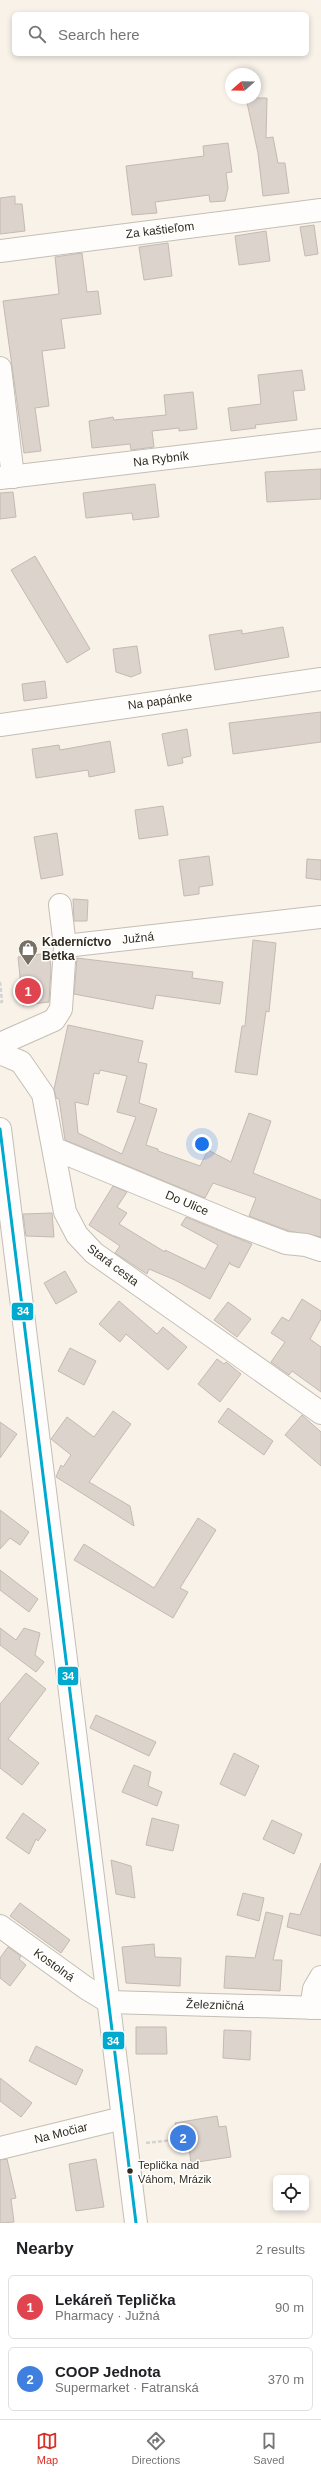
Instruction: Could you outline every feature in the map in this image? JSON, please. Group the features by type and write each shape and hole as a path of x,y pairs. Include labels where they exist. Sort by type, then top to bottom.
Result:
{"street":[{"name":"Za kaštieľom","path":"0,251 321,210"},
{"path":"0,368 6,478"},
{"name":"Na Rybník","path":"6,478 321,440"},
{"name":"Na papánke","path":"0,725 321,679"},
{"path":"0,1044 54,1020 61,1009 65,946 60,905"},
{"name":"Južná","path":"65,946 321,917"},
{"name":"Stará cesta","path":"0,1052 21,1062 43,1094 55,1149 65,1212 77,1235 94,1253 321,1413"},
{"path":"0,1129 136,2223"},
{"name":"Do Ulice","path":"55,1149 286,1243 306,1245 321,1250"},
{"name":"Kostolná","path":"0,1926 86,1988 109,2002"},
{"path":"316,2008 314,1988 321,1977"},
{"name":"Železničná","path":"109,2002 316,2008"},
{"name":"Na Močiar","path":"0,2148 122,2118"}],"path":[{"path":"0,982 2,1002 0,1002"}],"building":[{"path":"261,98 267,98 266,138 273,137 278,163 285,163 289,193 263,196 258,153 247,104 261,104"},
{"path":"228,143 232,172 226,173 228,188 225,201 210,202 209,195 155,202 157,213 132,215 126,166 204,156 203,146"},
{"path":"15,196 15,204 22,204 25,231 0,234 0,198"},
{"path":"314,225 318,254 305,256 300,227"},
{"path":"266,231 270,261 239,265 235,236"},
{"path":"168,243 172,276 144,280 139,247"},
{"path":"82,253 87,292 98,291 101,314 61,319 65,348 42,351 49,406 35,408 41,451 24,453 3,301 59,294 55,257"},
{"path":"302,370 305,390 293,391 297,420 255,425 256,428 231,431 228,408 261,404 258,375"},
{"path":"193,392 197,429 179,431 179,428 152,431 154,447 131,450 130,444 92,448 89,421 113,417 114,420 166,415 164,395"},
{"path":"321,469 321,499 267,502 265,472"},
{"path":"155,484 159,517 133,520 132,513 86,518 83,493"},
{"path":"13,492 16,517 0,519 0,493"},
{"path":"35,556 90,649 67,663 11,570"},
{"path":"283,627 289,657 215,670 209,635 242,630 242,634"},
{"path":"137,646 141,673 131,677 116,672 113,649"},
{"path":"45,681 47,698 24,701 22,684"},
{"path":"321,712 321,742 233,754 229,723"},
{"path":"187,729 191,756 182,758 183,763 168,766 162,734"},
{"path":"110,741 115,772 89,777 88,770 36,778 32,749 59,745 60,750"},
{"path":"163,806 168,835 139,839 135,810"},
{"path":"57,833 63,875 41,879 34,837"},
{"path":"209,856 213,885 199,887 199,894 184,896 179,860"},
{"path":"307,859 321,860 321,880 306,878"},
{"path":"73,899 88,900 87,921 74,921"},
{"path":"253,940 276,943 269,1012 266,1011 257,1075 235,1072 242,1026 245,1026"},
{"path":"49,953 51,968 49,1002 23,1005 18,957"},
{"path":"77,958 193,972 192,978 223,982 220,1004 156,995 153,1009 74,994"},
{"path":"68,1025 143,1041 138,1062 147,1064 139,1103 157,1109 146,1145 158,1149 158,1151 200,1166 208,1150 231,1162 249,1113 271,1121 253,1173 321,1200 321,1237 289,1231 249,1216 256,1198 213,1183 205,1198 65,1140 59,1099 56,1098 54,1089","holes":["100,1070 127,1076 117,1112 136,1117 122,1154 78,1133 75,1102 88,1105 94,1073 99,1074"]},
{"path":"113,1186 127,1192 117,1207 127,1213 119,1224 165,1252 165,1250 205,1269 218,1245 181,1225 186,1217 252,1244 239,1268 230,1264 230,1262 210,1299 175,1280 149,1269 147,1274 115,1253 120,1246 89,1225"},
{"path":"52,1213 54,1237 26,1236 23,1214"},
{"path":"65,1271 77,1292 56,1304 44,1283"},
{"path":"302,1299 321,1311 321,1319 310,1339 321,1347 321,1392 292,1371 289,1375 271,1362 285,1342 271,1333 282,1317 289,1321"},
{"path":"119,1301 157,1334 163,1327 187,1347 168,1370 126,1334 120,1342 99,1324"},
{"path":"228,1302 251,1319 237,1337 214,1320"},
{"path":"70,1348 96,1361 84,1385 58,1371"},
{"path":"217,1359 224,1364 226,1362 241,1374 220,1402 198,1384"},
{"path":"228,1408 273,1441 264,1455 218,1422"},
{"path":"113,1411 131,1424 89,1482 130,1506 134,1526 56,1477 61,1465 63,1467 71,1455 51,1439 67,1417 94,1437"},
{"path":"302,1415 321,1432 321,1466 285,1435"},
{"path":"0,1422 17,1434 0,1458"},
{"path":"0,1510 29,1532 20,1545 10,1538 0,1549"},
{"path":"198,1518 216,1530 180,1588 188,1592 173,1618 74,1560 84,1544 154,1588"},
{"path":"0,1570 38,1599 29,1612 0,1590"},
{"path":"0,1628 16,1640 24,1628 40,1633 35,1655 44,1662 36,1672 0,1645"},
{"path":"26,1673 46,1689 8,1739 39,1763 22,1785 0,1768 0,1704"},
{"path":"96,1715 156,1742 149,1756 90,1728"},
{"path":"234,1753 259,1766 245,1796 220,1784"},
{"path":"134,1765 151,1772 148,1786 162,1792 157,1806 122,1792"},
{"path":"23,1813 46,1830 38,1841 36,1839 29,1854 6,1838"},
{"path":"152,1818 179,1825 173,1851 146,1845"},
{"path":"272,1820 302,1834 294,1854 263,1839"},
{"path":"111,1860 131,1866 135,1898 116,1894"},
{"path":"321,1863 321,1936 287,1927 290,1913 300,1915"},
{"path":"243,1893 264,1898 259,1921 237,1915"},
{"path":"20,1903 70,1940 61,1953 10,1916"},
{"path":"266,1912 283,1916 273,1960 282,1960 280,1991 224,1988 226,1956 255,1958"},
{"path":"154,1944 155,1957 181,1958 180,1986 126,1983 122,1947"},
{"path":"8,1947 21,1956 19,1959 26,1965 10,1986 0,1978 0,1958"},
{"path":"136,2027 166,2027 167,2054 136,2054"},
{"path":"224,2030 251,2031 250,2060 223,2058"},
{"path":"36,2046 83,2070 76,2085 29,2061"},
{"path":"0,2078 32,2103 21,2117 0,2101"},
{"path":"217,2116 219,2127 226,2126 231,2157 191,2163 188,2140 178,2141 175,2123"},
{"path":"7,2159 16,2198 11,2199 14,2222 0,2223 0,2160"},
{"path":"96,2159 104,2207 76,2211 69,2164"}],"transit line":[{"name":"34","path":"0,1129 136,2223"}],"place":[{"name":"Kaderníctvo Betka","path":"28,966"},
{"name":"Lekáreň Teplička","path":"28,991"},
{"name":"COOP Jednota","path":"183,2138"},
{"name":"Teplička nad Váhom, Mrázik","path":"130,2171"}]}
